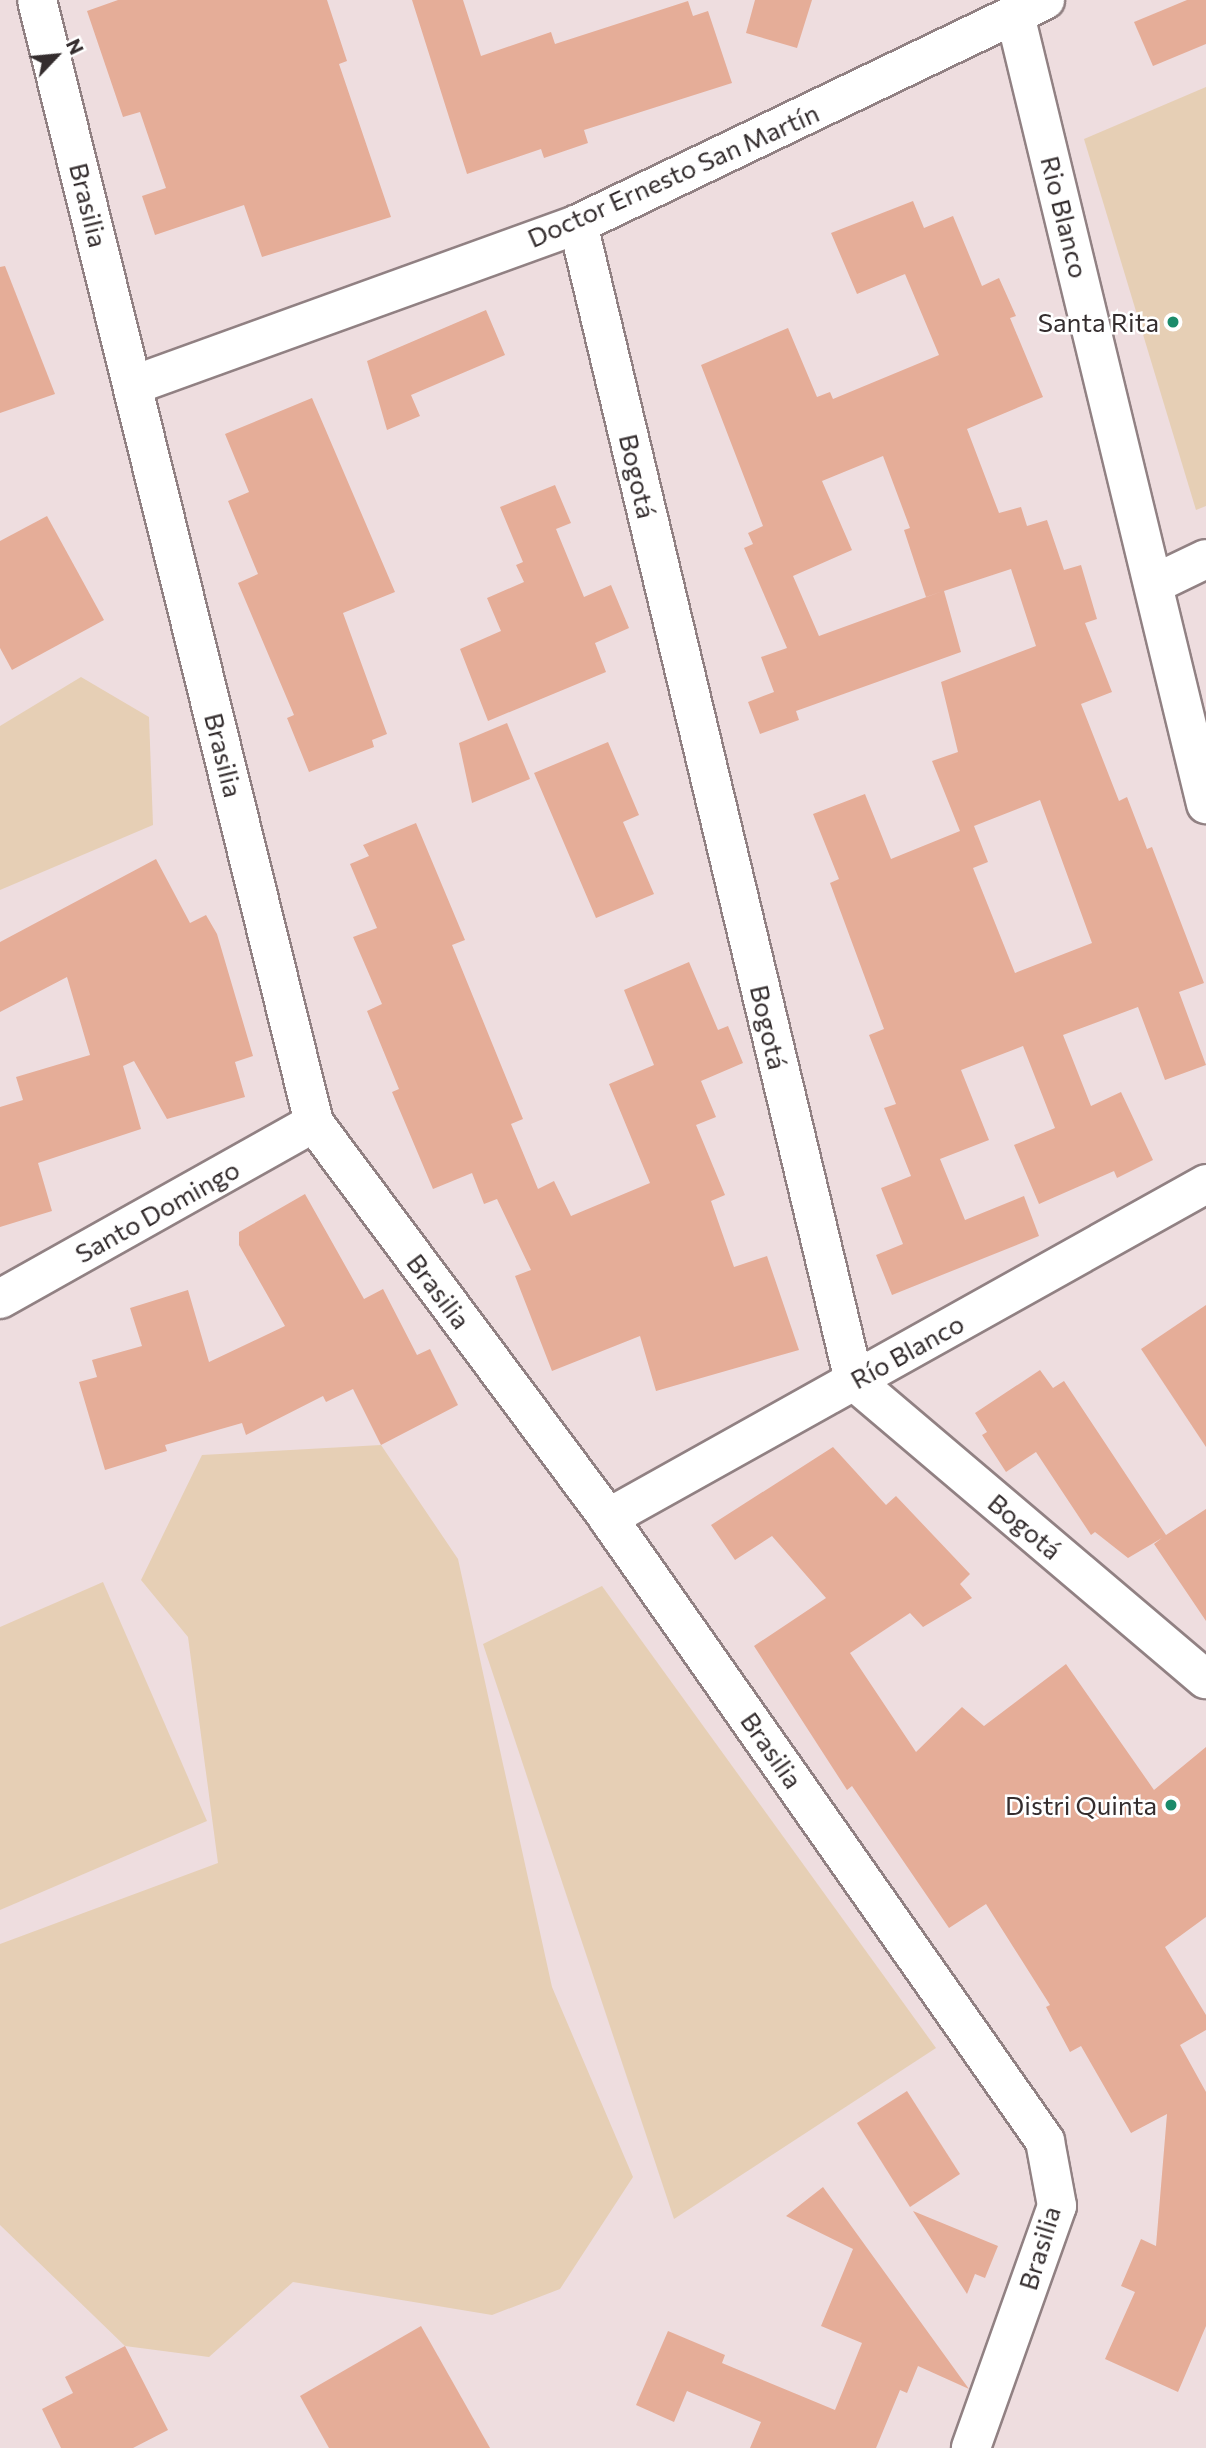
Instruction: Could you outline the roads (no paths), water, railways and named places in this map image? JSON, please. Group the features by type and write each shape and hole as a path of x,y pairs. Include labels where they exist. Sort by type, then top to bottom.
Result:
{"street":[{"name":"Brasilia","path":"37,0 314,1124 608,1518 1045,2141 1057,2206 971,2448"},
{"name":"Doctor Ernesto San Martín","path":"134,385 578,224 1030,7"},
{"name":"Rio Blanco","path":"1030,7 1156,583"},
{"name":"Bogotá","path":"578,224 854,1381 1206,1679"},
{"path":"1206,559 1156,583 1206,804"},
{"name":"Santo Domingo","path":"0,1299 314,1124"},
{"name":"Río Blanco","path":"608,1518 1206,1184"}],"place":[{"name":"Santa Rita","path":"1173,322"},
{"name":"Distri Quinta","path":"1171,1805"}]}
